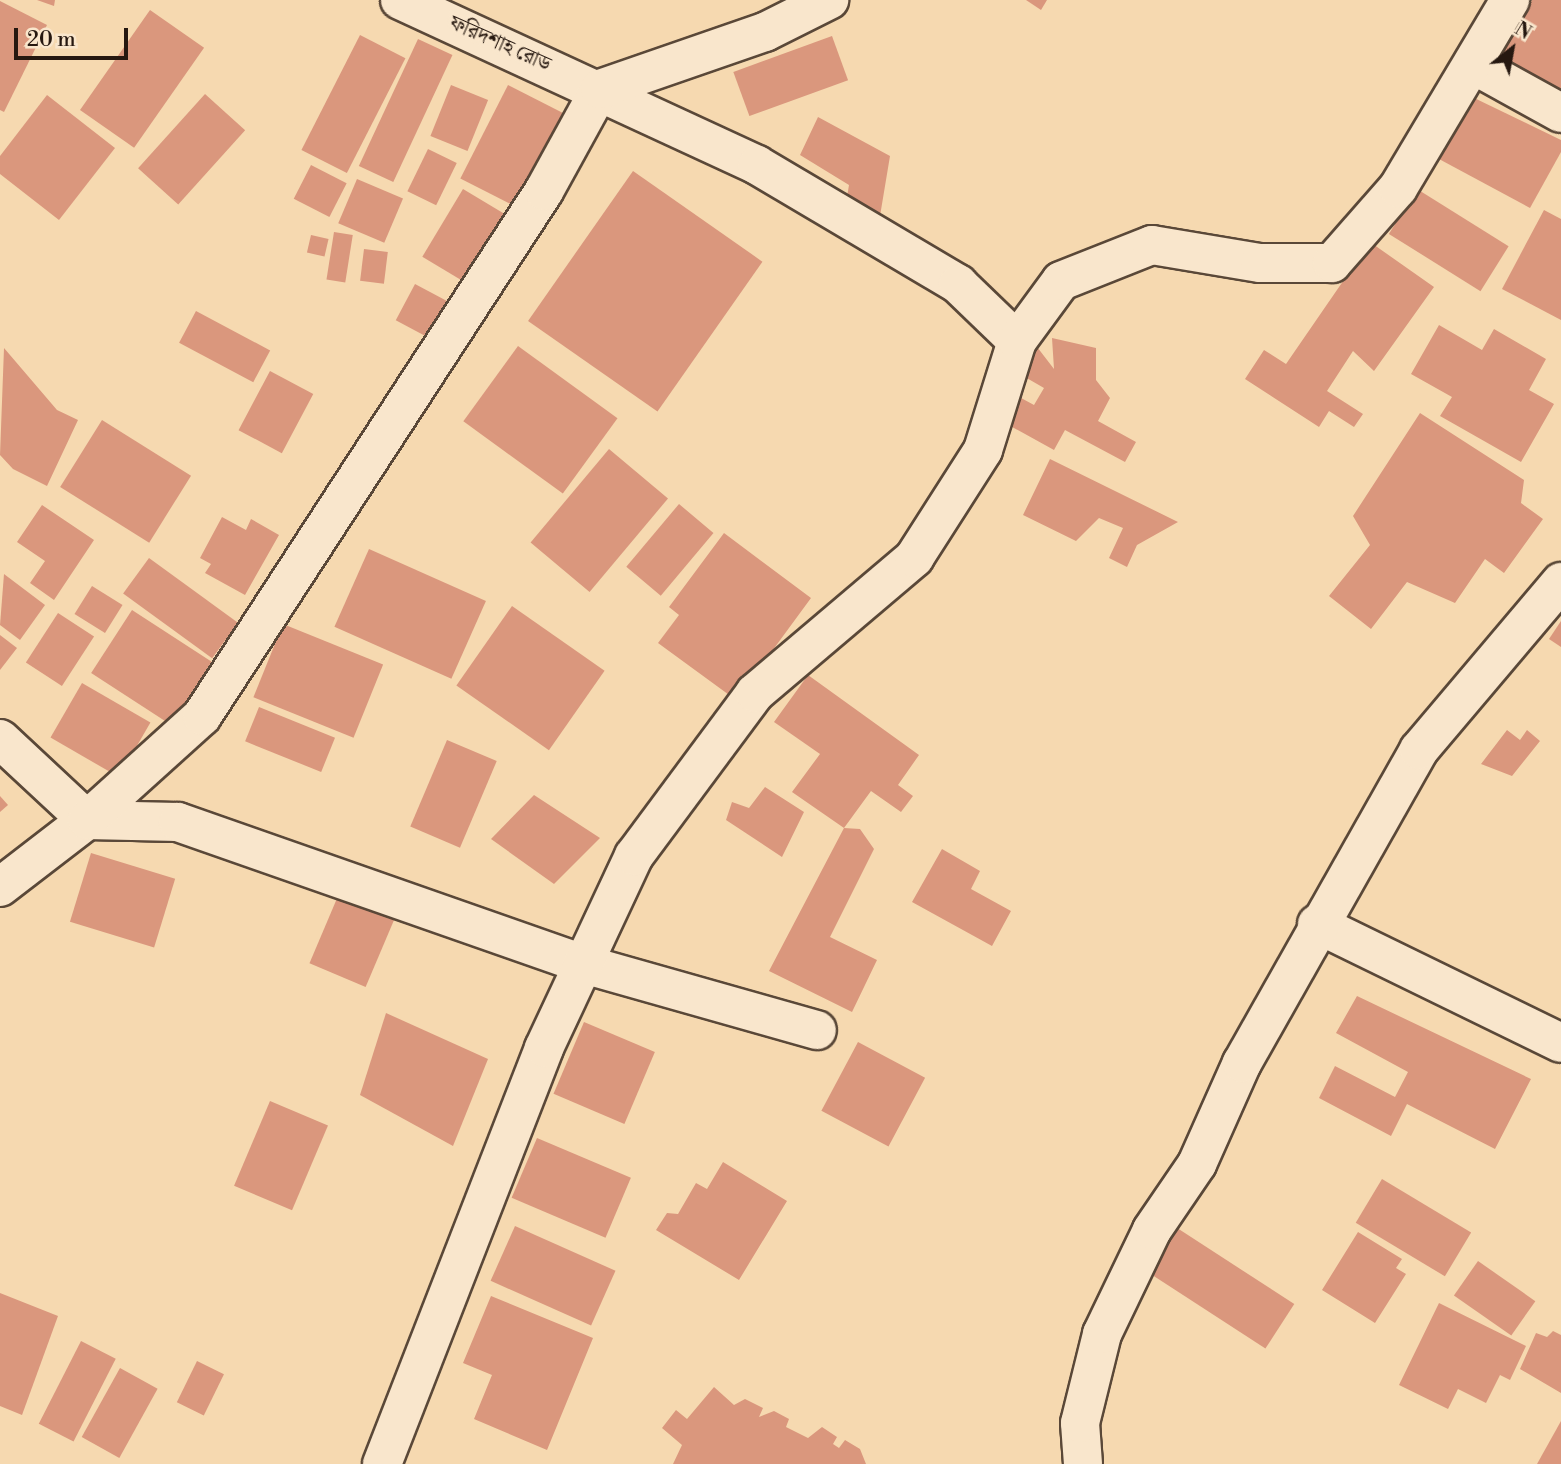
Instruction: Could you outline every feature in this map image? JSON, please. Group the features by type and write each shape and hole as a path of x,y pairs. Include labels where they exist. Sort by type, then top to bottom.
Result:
{"street":[{"name":"ফরিদশাহ রোড","path":"400,0 600,89 757,165 958,284 1017,341"},
{"path":"0,887 87,820 202,716 544,191 600,89 765,32 829,0"},
{"path":"382,1464 583,964 634,856 755,693 914,558 983,450 1017,341 1061,281 1152,245 1260,263 1332,263 1398,188 1474,65 1510,0"},
{"path":"1474,65 1561,113"},
{"path":"1083,1464 1080,1423 1102,1334 1152,1230 1197,1164 1242,1063 1317,924 1419,750 1561,582"},
{"path":"0,739 87,820 178,822 583,964 817,1030"},
{"path":"1317,924 1561,1043"}],"building":[{"path":"37,0 55,0 54,6"},
{"path":"1026,0 1047,0 1041,10"},
{"path":"1532,0 1561,0 1561,99 1496,61"},
{"path":"0,1 47,25 4,112 0,110"},
{"path":"150,10 204,48 134,148 80,110"},
{"path":"360,35 405,58 347,173 301,150"},
{"path":"832,36 848,80 749,116 733,72"},
{"path":"418,39 452,55 393,182 359,166"},
{"path":"451,85 488,100 467,151 430,136"},
{"path":"508,85 566,115 518,208 460,179"},
{"path":"205,94 245,130 178,204 138,168"},
{"path":"47,95 115,148 59,220 0,174 0,156"},
{"path":"1468,95 1561,140 1561,152 1530,208 1439,159"},
{"path":"818,117 890,156 878,228 845,209 849,185 800,155"},
{"path":"428,149 457,163 436,205 407,191"},
{"path":"311,165 347,183 329,217 294,199"},
{"path":"633,171 762,262 657,412 528,321"},
{"path":"357,179 403,199 384,243 338,223"},
{"path":"463,189 509,217 469,285 422,257"},
{"path":"1417,189 1509,246 1481,291 1389,234"},
{"path":"1544,210 1561,219 1561,320 1502,289"},
{"path":"334,232 353,235 345,282 326,279"},
{"path":"311,235 329,239 324,257 307,253"},
{"path":"1370,242 1434,287 1374,371 1353,351 1327,391 1363,414 1354,427 1329,411 1319,427 1245,379 1264,350 1286,364"},
{"path":"364,249 388,252 384,284 360,281"},
{"path":"415,284 451,303 432,339 396,320"},
{"path":"196,311 270,350 253,382 179,343"},
{"path":"1439,325 1482,350 1494,329 1546,359 1529,390 1554,404 1521,462 1440,416 1452,397 1411,374"},
{"path":"1052,338 1096,348 1096,380 1110,398 1098,421 1136,442 1125,462 1065,430 1054,450 1005,423 1012,393 1034,405 1044,388 1018,373 1034,343 1054,369"},
{"path":"518,346 618,418 563,494 463,421"},
{"path":"4,348 57,410 78,420 47,486 13,469 0,455"},
{"path":"270,371 313,394 282,453 239,430"},
{"path":"1420,413 1524,480 1521,503 1543,519 1504,573 1485,559 1455,603 1407,582 1371,629 1329,596 1370,545 1353,516"},
{"path":"102,420 191,476 149,543 60,487"},
{"path":"609,449 668,498 590,592 531,542"},
{"path":"1050,459 1178,522 1137,545 1127,567 1109,558 1123,528 1099,518 1076,541 1023,515"},
{"path":"679,504 713,533 661,596 626,567"},
{"path":"42,505 94,540 54,600 30,583 45,561 17,542"},
{"path":"222,517 246,530 251,519 279,535 245,595 205,573 211,564 200,558"},
{"path":"724,533 811,598 736,700 658,643 679,615 669,607"},
{"path":"369,549 486,601 451,679 334,627"},
{"path":"149,558 238,623 212,658 123,594"},
{"path":"4,574 45,605 20,640 0,625"},
{"path":"92,586 123,605 105,633 75,614"},
{"path":"512,606 605,671 549,750 456,685"},
{"path":"132,610 212,662 171,725 91,673"},
{"path":"58,613 94,636 62,686 26,662"},
{"path":"1561,621 1561,647 1549,639"},
{"path":"283,624 383,664 354,738 253,697"},
{"path":"0,635 17,648 0,670"},
{"path":"808,675 919,755 898,785 913,796 901,812 871,791 844,828 792,792 820,754 774,722"},
{"path":"82,683 150,722 119,777 50,738"},
{"path":"259,707 335,738 321,772 245,741"},
{"path":"1507,730 1520,740 1527,730 1540,741 1512,776 1481,764"},
{"path":"447,740 497,761 460,848 410,827"},
{"path":"765,787 804,812 782,857 726,820 732,802 749,808"},
{"path":"534,795 600,838 554,884 491,839"},
{"path":"0,796 8,805 0,812"},
{"path":"844,828 860,829 874,849 830,937 877,960 852,1012 769,971"},
{"path":"942,849 980,871 971,889 1011,911 992,946 912,902"},
{"path":"91,853 175,879 154,948 70,922"},
{"path":"338,896 394,920 366,987 309,963"},
{"path":"1357,996 1531,1079 1495,1149 1407,1104 1391,1136 1319,1098 1335,1066 1395,1097 1408,1072 1336,1033"},
{"path":"386,1013 488,1059 453,1146 360,1095"},
{"path":"584,1022 655,1052 624,1124 554,1094"},
{"path":"858,1042 925,1078 888,1147 821,1111"},
{"path":"270,1101 328,1126 292,1210 234,1186"},
{"path":"537,1138 631,1178 605,1238 512,1198"},
{"path":"723,1162 787,1201 739,1280 656,1230 667,1213 678,1214 696,1183 707,1189"},
{"path":"1382,1179 1471,1233 1445,1276 1356,1223"},
{"path":"1171,1224 1294,1304 1265,1349 1142,1268"},
{"path":"515,1226 615,1271 591,1326 491,1281"},
{"path":"1358,1232 1402,1259 1396,1268 1406,1274 1375,1323 1322,1290"},
{"path":"1478,1261 1535,1301 1511,1336 1454,1295"},
{"path":"0,1293 58,1316 22,1415 0,1406"},
{"path":"491,1296 593,1338 547,1450 474,1419 492,1375 463,1363"},
{"path":"1439,1303 1526,1346 1510,1380 1500,1375 1486,1403 1458,1389 1448,1409 1399,1385"},
{"path":"1553,1331 1561,1335 1561,1393 1520,1369 1536,1333 1547,1337"},
{"path":"81,1341 116,1359 74,1442 39,1424"},
{"path":"197,1361 224,1374 204,1415 177,1402"},
{"path":"120,1368 158,1389 119,1458 82,1437"},
{"path":"714,1387 734,1405 745,1399 763,1408 759,1417 774,1411 789,1419 786,1427 808,1438 822,1427 837,1437 833,1444 839,1448 845,1440 860,1449 866,1464 673,1464 682,1445 662,1428 676,1410 687,1419"},
{"path":"1561,1421 1561,1464 1537,1464"}]}
